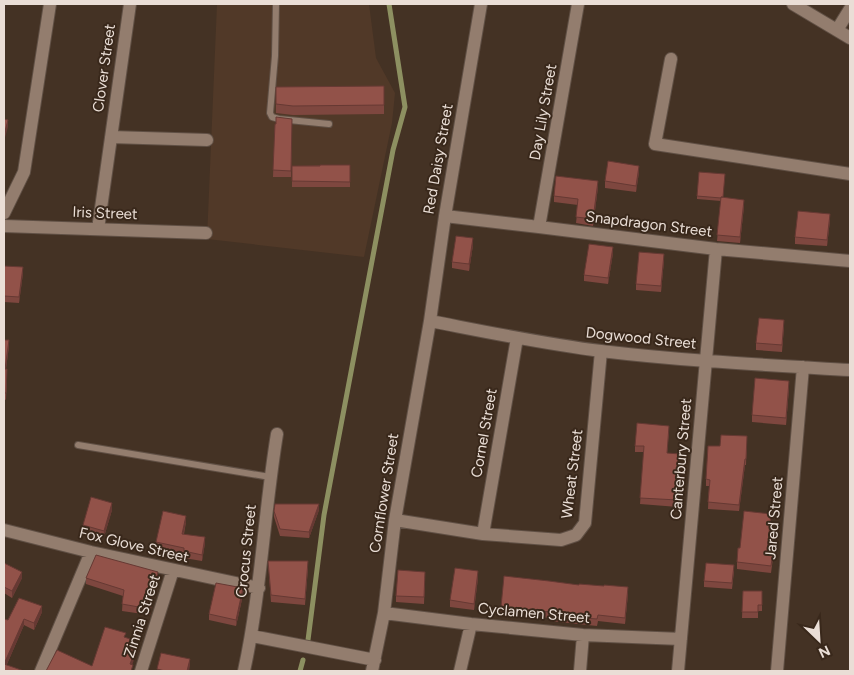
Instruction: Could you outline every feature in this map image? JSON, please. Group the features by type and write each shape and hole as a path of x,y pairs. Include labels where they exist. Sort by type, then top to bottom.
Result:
{"street":[{"path":"4,213 24,172 50,4"},
{"name":"Clover Street","path":"98,229 130,4"},
{"name":"Red Daisy Street","path":"430,320 444,216 481,4"},
{"name":"Day Lily Street","path":"539,227 578,4"},
{"path":"793,4 850,38"},
{"path":"837,30 850,9"},
{"path":"671,59 655,144 850,174"},
{"path":"111,137 207,140"},
{"name":"Snapdragon Street","path":"444,216 716,250 850,261"},
{"name":"Iris Street","path":"4,226 206,233"},
{"name":"Canterbury Street","path":"678,671 716,250"},
{"name":"Dogwood Street","path":"430,320 517,338 601,351 706,361 850,370"},
{"name":"Cornflower Street","path":"374,666 384,613 395,520 430,320"},
{"name":"Cornel Street","path":"483,534 517,338"},
{"name":"Wheat Street","path":"395,520 483,534 561,540 576,535 585,523 601,351"},
{"name":"Jared Street","path":"777,671 803,367"},
{"name":"Crocus Street","path":"244,671 252,636 270,477 277,434"},
{"name":"Fox Glove Street","path":"4,530 91,552 258,588"},
{"path":"41,671 91,552"},
{"name":"Zinnia Street","path":"141,671 173,570"},
{"name":"Cyclamen Street","path":"384,613 583,635 681,638"},
{"path":"460,671 471,624"},
{"path":"580,671 583,635"},
{"path":"252,636 374,666"}],"lane":[{"path":"276,4 275,56 270,113 272,117 279,119 329,124"},
{"path":"78,445 270,477"}],"shaded area":[{"path":"217,4 369,4 376,58 395,93 392,123 364,257 207,239"}],"building":[{"path":"384,86 384,105 293,106 276,104 276,87"},
{"path":"276,117 292,119 291,171 273,170"},
{"path":"4,119 8,120 4,135"},
{"path":"608,161 639,166 636,186 605,181"},
{"path":"350,165 350,182 292,181 292,166"},
{"path":"699,172 725,174 723,197 697,196"},
{"path":"556,176 598,181 593,219 576,217 578,199 554,196"},
{"path":"721,197 744,200 740,237 717,235"},
{"path":"798,211 830,214 827,240 795,237"},
{"path":"456,236 473,238 469,264 452,262"},
{"path":"589,244 613,247 608,278 584,275"},
{"path":"639,252 664,254 661,286 636,284"},
{"path":"4,266 23,267 19,297 4,296"},
{"path":"759,318 784,320 782,345 756,343"},
{"path":"4,340 9,340 5,369 7,369 6,393 4,393"},
{"path":"755,378 789,381 786,418 752,415"},
{"path":"637,423 669,426 667,453 680,454 678,500 640,498 644,446 635,446"},
{"path":"721,435 747,436 746,459 739,505 708,502 710,480 706,479 708,446 720,446"},
{"path":"91,497 112,503 104,531 83,525"},
{"path":"275,504 319,504 309,532 280,529 274,511"},
{"path":"163,511 186,516 182,534 205,537 202,555 184,551 184,548 156,542"},
{"path":"744,511 771,514 767,551 773,552 771,566 737,562"},
{"path":"96,555 158,572 150,609 122,604 124,590 86,578"},
{"path":"268,561 308,561 305,599 271,595"},
{"path":"4,563 22,572 12,591 4,587"},
{"path":"706,563 734,565 732,583 704,581"},
{"path":"455,568 478,571 474,604 450,600"},
{"path":"398,570 425,572 424,597 396,596"},
{"path":"504,576 579,585 628,587 625,618 598,615 597,619 550,615 550,612 501,607"},
{"path":"216,583 243,588 236,620 209,614"},
{"path":"743,591 762,591 762,605 758,605 758,612 742,612"},
{"path":"19,598 42,606 34,623 24,619 4,664 4,619 8,620"},
{"path":"105,627 126,633 124,637 130,639 127,648 135,651 130,664 133,665 131,671 46,671 57,650 92,666"},
{"path":"161,653 190,659 187,671 157,669"},
{"path":"4,664 24,671 4,671"}],"waterway":[{"path":"308,640 324,515 393,150 405,107 389,4"},
{"path":"300,671 303,660"}]}
